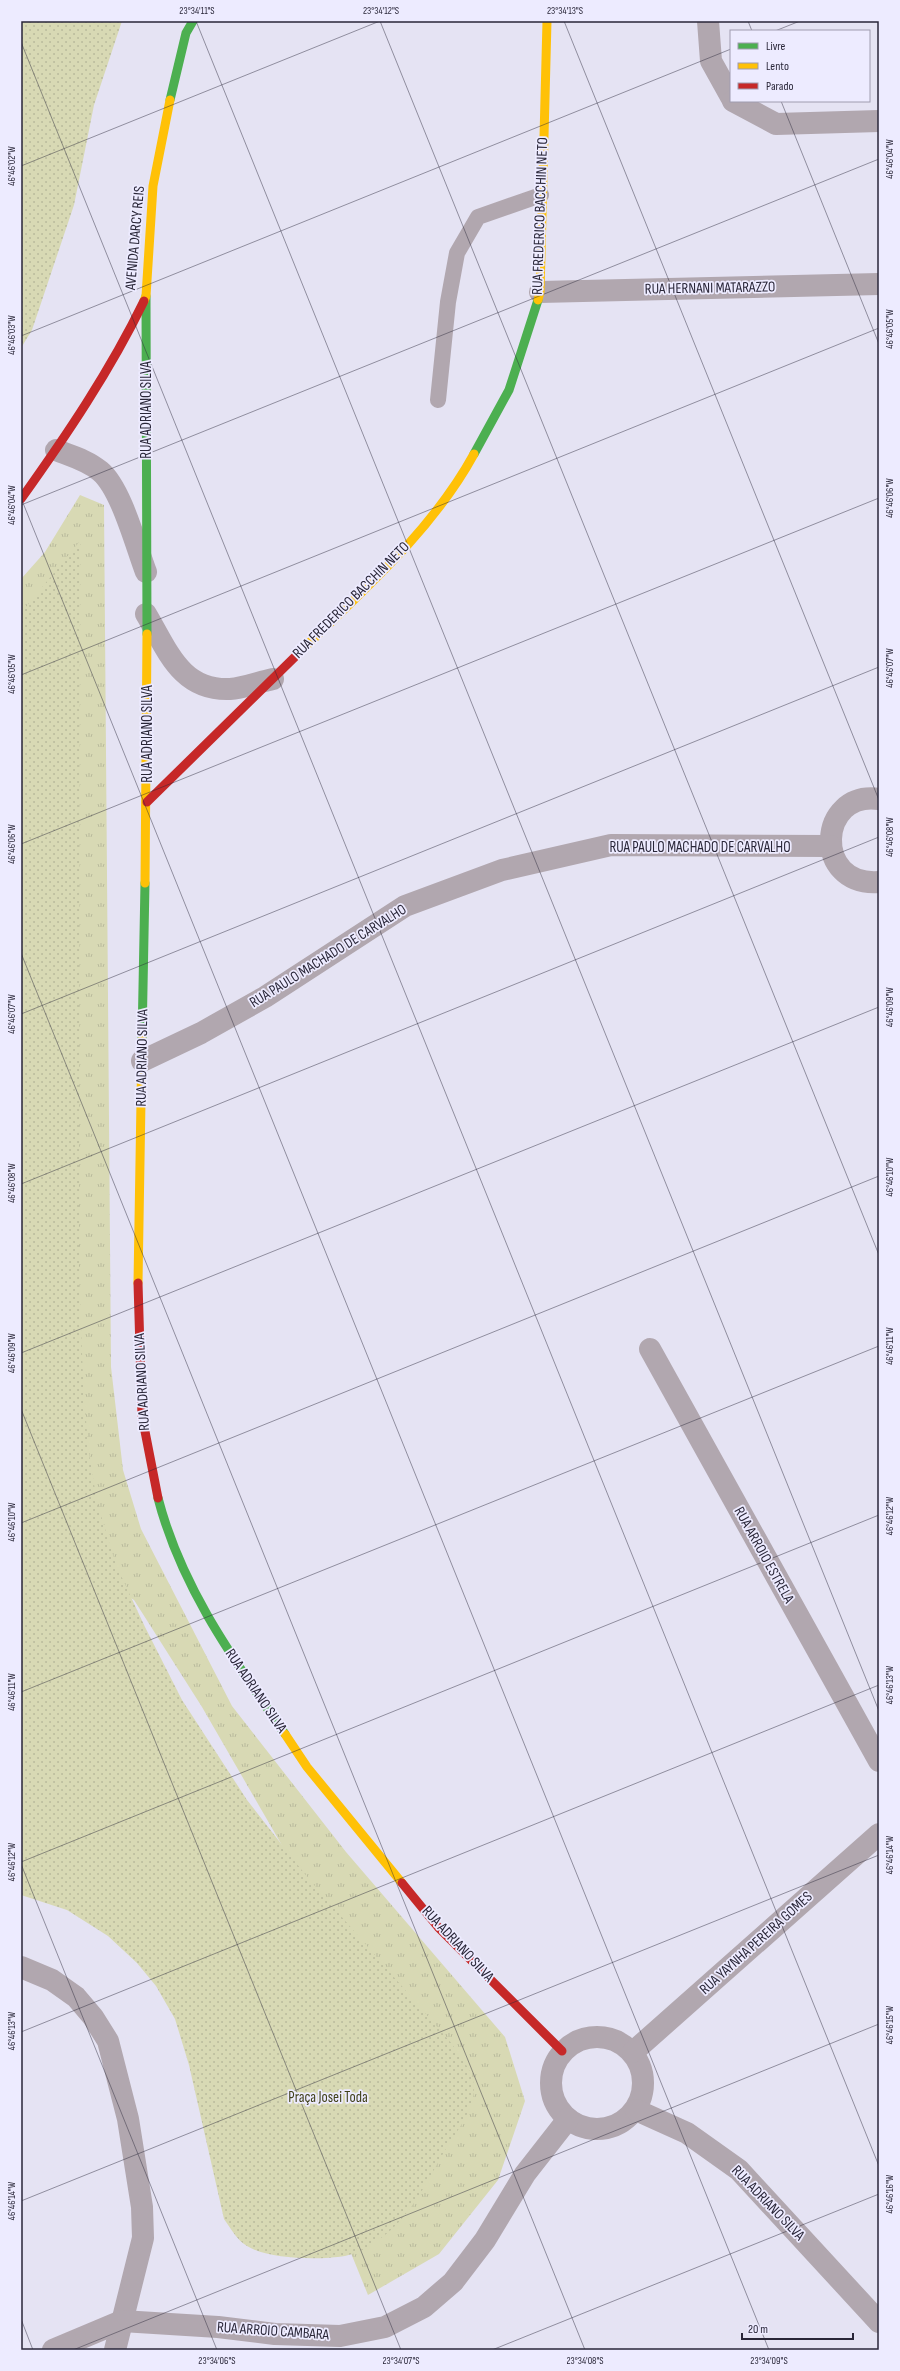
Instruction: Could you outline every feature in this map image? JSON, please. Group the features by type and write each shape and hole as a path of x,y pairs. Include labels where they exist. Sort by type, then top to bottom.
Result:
{"street":[{"name":"AVENIDA DARCY REIS","path":"21,499 56,450 125,339 146,296 153,186 168,108 186,33 193,21"},
{"name":"RUA FREDERICO BACCHIN NETO","path":"147,802 394,560 460,479 509,390 540,292 541,195 547,21"},
{"path":"708,21 711,60 730,96"},
{"path":"735,102 776,124 879,122"},
{"name":"RUA HERNANI MATARAZZO","path":"540,292 879,284"},
{"name":"RUA ADRIANO SILVA","path":"146,296 147,802 137,1254 142,1416 152,1475 167,1533 194,1592 225,1647 307,1767 438,1927 562,2051"},
{"name":"RUA ADRIANO SILVA","path":"56,450 84,460 101,472 118,498 146,572"},
{"path":"146,614 175,662 191,680 207,688 232,689 273,679"},
{"path":"879,799 858,801 842,811 832,827 830,846 837,864 851,877 864,882 879,882"},
{"name":"RUA PAULO MACHADO DE CARVALHO","path":"142,1061 201,1033 265,997 405,906 502,870 611,845 830,846"},
{"name":"RUA ARROIO ESTRELA","path":"650,1349 879,1761"},
{"name":"RUA YAYNHA PEREIRA GOMES","path":"633,2052 879,1834"},
{"path":"21,1966 52,1980 76,1997 93,2017 108,2041 128,2119 142,2208 143,2238 115,2350"},
{"path":"585,2037 611,2038 633,2052 645,2081 636,2110 616,2126 591,2129 568,2119 553,2099 551,2073 562,2051 585,2037"},
{"name":"RUA ADRIANO SILVA","path":"636,2110 687,2133 739,2170 879,2322"},
{"name":"RUA ARROIO CAMBARA","path":"53,2350 122,2320 218,2327 275,2334 340,2336 385,2327 424,2307 453,2282 485,2240 525,2174 568,2119"}],"lane":[{"path":"438,400 448,302 457,253 478,217 541,195"}],"green space":[{"path":"21,21 122,21 94,105 74,205 32,330 21,348"},
{"path":"80,495 104,505 111,1367 123,1470 141,1529 232,1706 346,1852 505,2037 525,2101 498,2180 439,2254 368,2295 344,2236 291,1861 202,1707 134,1600 21,1532 21,579 45,552"},
{"name":"Praça Josei Toda","path":"80,541 79,1275 83,1378 88,1447 97,1502 116,1565 182,1700 247,1800 308,1878 452,2044 466,2064 474,2087 468,2113 425,2185 403,2218 371,2245 351,2255 345,2256 295,2258 268,2254 257,2251 243,2244 224,2219 189,2065 175,2019 156,1986 137,1963 108,1936 67,1910 21,1895 21,613"}],"traffic: fast":[{"path":"170,100 186,33 193,21"},
{"path":"146,296 147,634"},
{"path":"474,454 509,390 538,300"},
{"path":"142,1040 145,883"},
{"path":"158,1498 168,1531 180,1562 211,1622 228,1650 285,1734"}],"traffic: slow":[{"path":"538,300 540,292 547,21"},
{"path":"144,301 146,296 153,186 170,100"},
{"path":"305,647 374,580 419,532 439,508 474,454"},
{"path":"145,883 147,634"},
{"path":"138,1283 142,1040"},
{"path":"285,1734 307,1767 402,1883"}],"traffic: jam":[{"path":"21,499 87,403 117,353 144,301"},
{"path":"147,802 305,647"},
{"path":"138,1283 142,1416 158,1498"},
{"path":"402,1883 438,1927 562,2051"}]}
